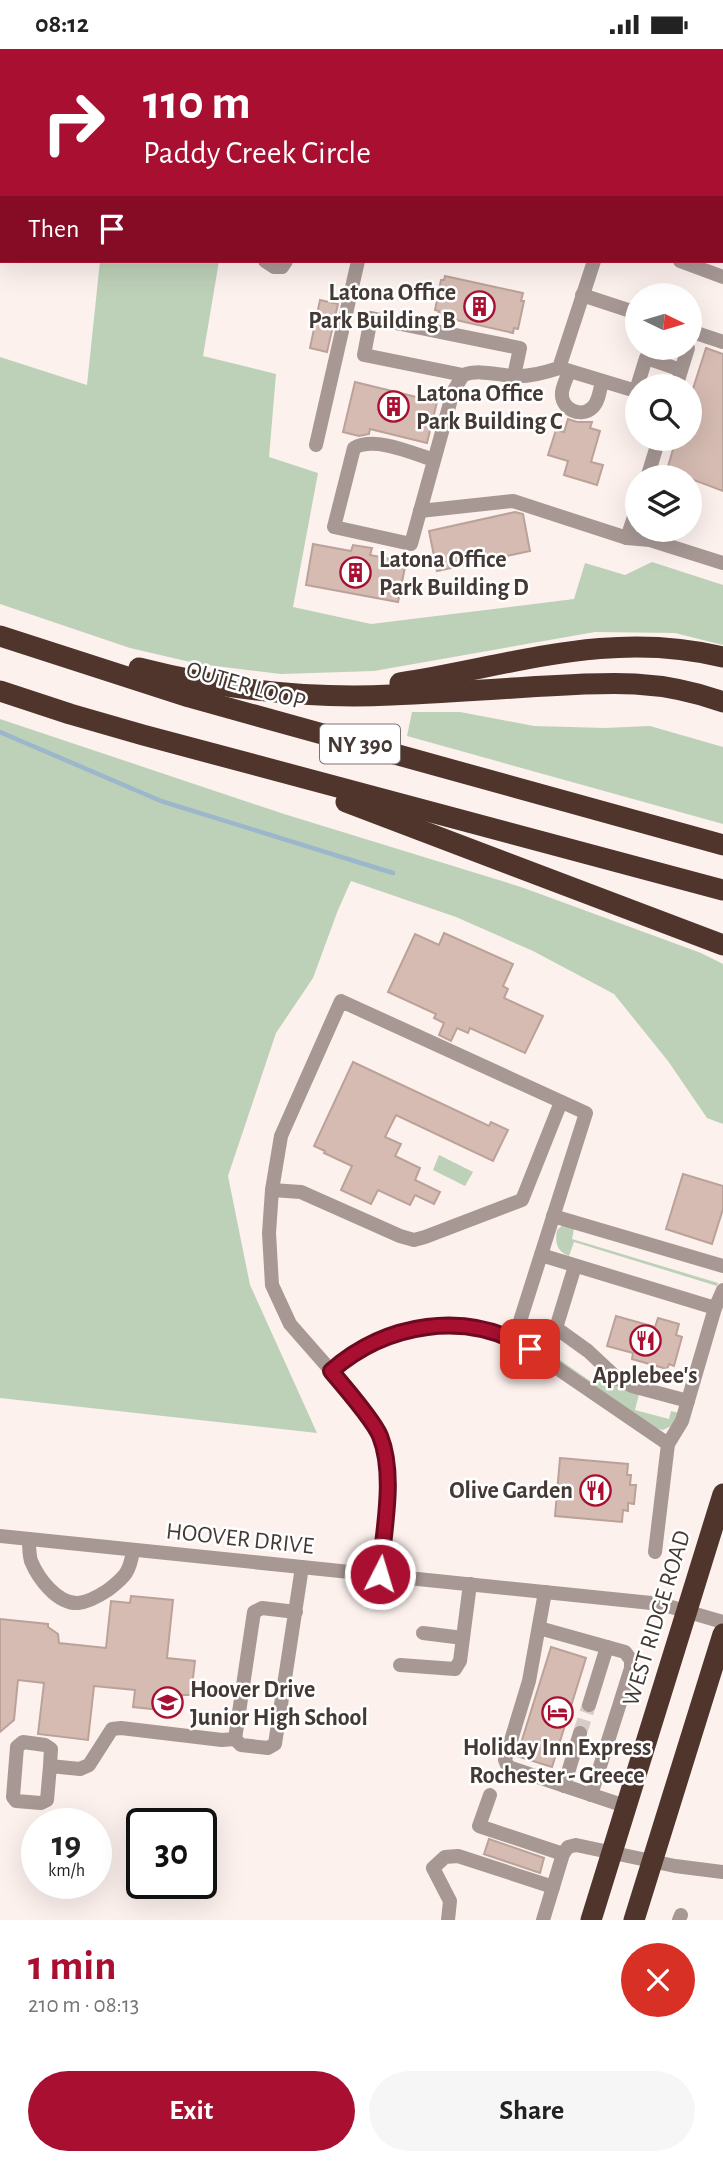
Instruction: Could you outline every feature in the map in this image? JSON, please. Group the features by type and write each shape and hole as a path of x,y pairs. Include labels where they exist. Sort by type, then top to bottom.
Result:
{"highway":[{"path":"0,634 200,682 240,689 388,695 625,683 676,688 723,702"},
{"name":"OUTER LOOP","path":"0,634 189,697 723,845"},
{"path":"297,693 401,683 603,647 662,647 723,657"},
{"name":"NY 390","path":"0,691 94,721 213,754 723,890"},
{"path":"213,754 445,838 723,945"},
{"name":"WEST RIDGE ROAD","path":"591,1920 723,1494"},
{"path":"634,1920 723,1634"}],"street":[{"path":"268,263 274,267 282,267 285,263"},
{"path":"316,445 358,263"},
{"path":"593,263 582,295 564,370 564,403 573,411 585,412 595,405 602,381"},
{"path":"685,263 723,277"},
{"path":"582,295 625,309"},
{"path":"514,376 520,348 371,318 364,355 463,375 474,371 514,376 564,370 625,388"},
{"path":"702,340 723,342"},
{"path":"641,374 646,358 681,370"},
{"path":"680,374 684,361"},
{"path":"434,460 374,442 362,443 354,448 334,527 411,544 453,393 463,375"},
{"path":"421,511 513,502 625,537"},
{"path":"656,542 723,563"},
{"path":"380,1574 388,1486 387,1466 379,1434 331,1371 290,1324 272,1285 269,1233 272,1190 281,1136 341,1001 586,1113 514,1339"},
{"path":"272,1190 301,1192 400,1237 414,1240 425,1237 522,1200 561,1102"},
{"path":"553,1216 723,1266"},
{"path":"541,1255 715,1307"},
{"path":"575,1266 555,1328 588,1351 618,1379 632,1386 688,1401"},
{"path":"655,1552 668,1444 682,1421 715,1307 723,1290"},
{"path":"331,1371 368,1344 395,1333 435,1327 475,1328 497,1332 514,1339 668,1444"},
{"name":"HOOVER DRIVE","path":"0,1536 661,1604 723,1622"},
{"path":"29,1539 32,1562 42,1579 60,1598 76,1603 97,1597 123,1579 128,1572 133,1550"},
{"path":"50,1766 80,1769 89,1765 112,1729 121,1728 235,1739 241,1745 268,1748 275,1744 302,1567"},
{"path":"400,1665 455,1669 460,1661 470,1584"},
{"path":"545,1592 529,1681 505,1760 508,1767 625,1806"},
{"path":"235,1739 254,1612 262,1608 296,1612"},
{"path":"539,1628 625,1652 632,1660 591,1795"},
{"path":"423,1633 463,1638"},
{"path":"589,1705 607,1647"},
{"path":"564,1786 580,1733"},
{"path":"23,1742 46,1745 51,1749 50,1766 47,1801 16,1801 13,1797 17,1747 23,1742"},
{"path":"489,1795 479,1826 563,1854"},
{"path":"543,1920 563,1854 568,1847 576,1846 687,1868 723,1872"},
{"path":"448,1920 450,1901 433,1868 445,1857 458,1856 553,1887"}],"green space":[{"path":"100,263 219,263 203,356 276,374 269,457 318,473 293,607 371,624 574,599 585,563 625,575 652,562 723,585 723,645 675,633 595,632 374,671 281,674 199,664 130,648 0,604 0,357 87,385"},
{"path":"412,712 460,712 534,726 650,726 723,747 723,824 407,736"},
{"path":"0,719 284,814 521,887 701,953 723,964 723,1124 707,1118 668,1061 614,994 533,951 456,917 351,881 313,978 276,1033 228,1176 250,1285 317,1433 0,1398"},
{"path":"439,1155 473,1172 465,1186 433,1170"},
{"path":"563,1225 574,1229 572,1239 718,1283 717,1286 574,1242 569,1256 561,1252 556,1242 557,1230"},
{"path":"527,1337 593,1383 597,1371 639,1394 635,1410 669,1419 671,1411 679,1413 675,1424 663,1430 655,1428 526,1340"}],"building":[{"name":"Latona Office Park Building B","path":"445,276 523,293 518,329 514,328 513,333 438,316 439,311 435,310 441,280 444,280"},
{"path":"320,300 338,304 327,352 310,348"},
{"path":"706,348 723,354 723,491 702,483 702,465 668,465 673,451 702,451 702,374 698,374"},
{"name":"Latona Office Park Building C","path":"355,382 437,402 427,443 370,429 369,434 359,436 343,432"},
{"path":"568,419 592,422 590,428 600,431 591,462 603,465 597,485 564,475 568,461 548,455 556,430 564,432"},
{"path":"515,512 523,514 530,551 437,571 429,531"},
{"name":"Latona Office Park Building D","path":"313,544 351,551 353,545 372,548 370,555 406,562 398,602 306,585"},
{"path":"444,933 513,964 503,986 508,989 504,998 543,1016 525,1053 470,1028 468,1033 457,1028 451,1041 439,1035 444,1023 434,1018 436,1014 388,992 415,934 439,945"},
{"path":"353,1062 489,1126 491,1122 508,1130 493,1161 396,1115 385,1137 401,1144 395,1156 420,1168 415,1180 440,1192 434,1204 415,1195 410,1205 378,1190 371,1204 341,1190 352,1166 314,1146"},
{"path":"683,1174 723,1186 723,1209 712,1244 666,1229"},
{"name":"Applebee's","path":"616,1316 655,1327 658,1318 679,1324 676,1335 682,1337 674,1366 669,1364 667,1369 632,1359 633,1353 607,1346"},
{"name":"Olive Garden","path":"560,1458 628,1464 630,1485 636,1485 634,1504 628,1503 628,1511 623,1510 622,1522 555,1516"},
{"path":"131,1596 173,1600 167,1658 195,1661 191,1695 182,1695 180,1712 133,1707 135,1690 94,1686 88,1740 38,1734 44,1683 18,1680 14,1720 0,1732 0,1619 48,1624 48,1627 58,1634 59,1643 106,1648 111,1601 130,1603"},
{"path":"551,1647 586,1658 552,1767 517,1756"},
{"path":"489,1839 544,1858 540,1873 484,1854"}],"waterway":[{"path":"0,732 161,801 393,873"}],"tunnel":[{"path":"580,1733 589,1705"}],"place":[{"name":"Latona Office Park Building B","path":"479,306"},
{"name":"Latona Office Park Building C","path":"393,407"},
{"name":"Latona Office Park Building D","path":"356,573"},
{"name":"Applebee's","path":"645,1341"},
{"name":"Olive Garden","path":"596,1490"},
{"name":"Hoover Drive Junior High School","path":"167,1703"},
{"name":"Holiday Inn Express Rochester - Greece","path":"557,1713"}],"route":[{"path":"380,1574 388,1486 387,1466 379,1434 331,1371 368,1344 395,1333 415,1329 475,1328 497,1332 530,1349"}]}
